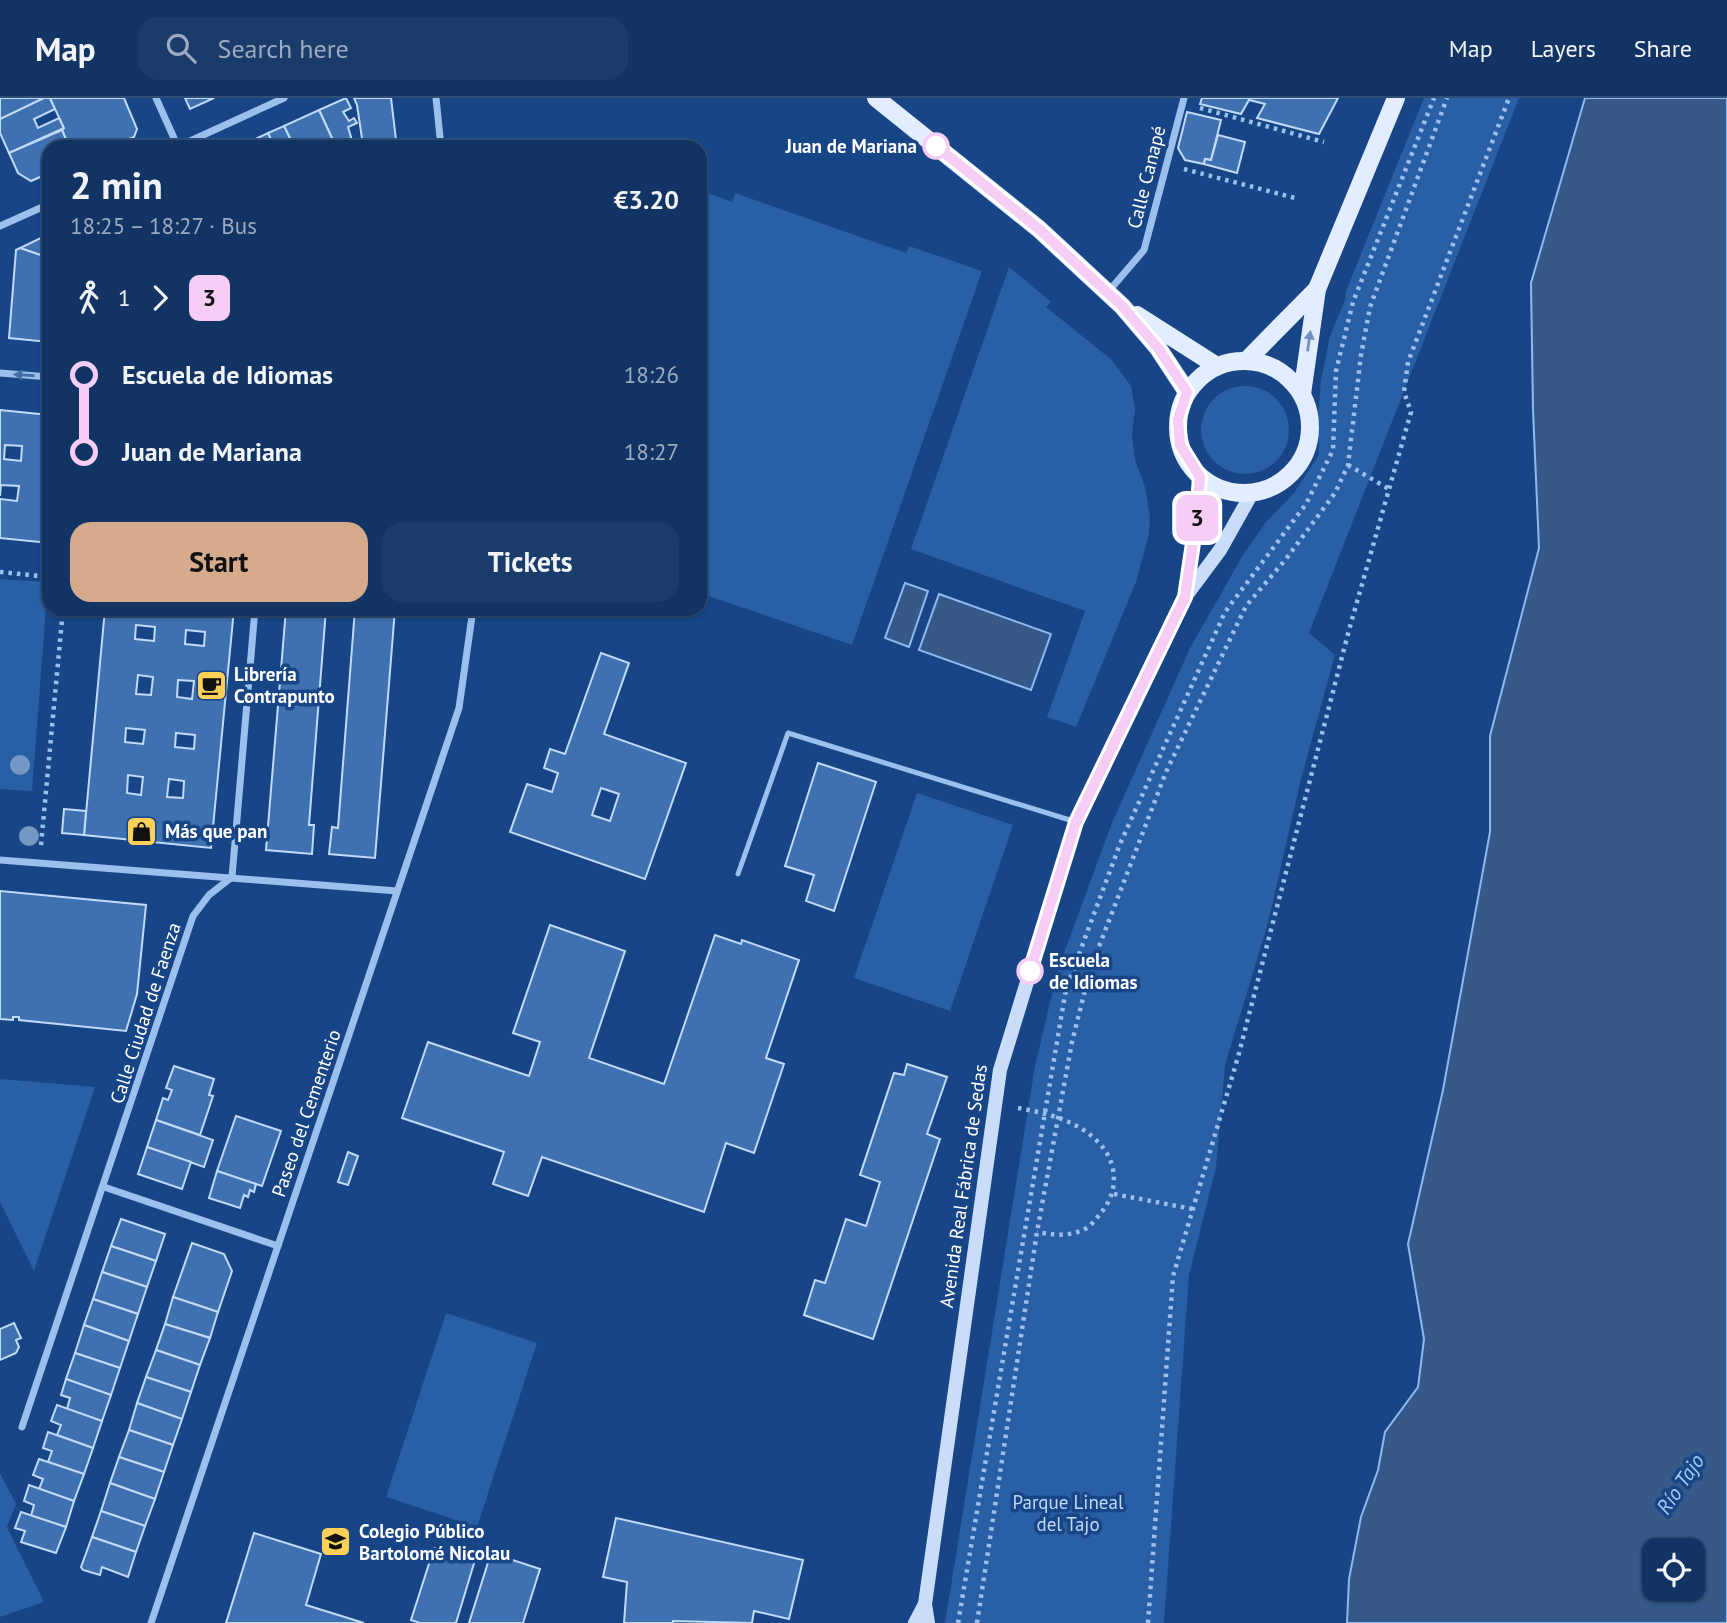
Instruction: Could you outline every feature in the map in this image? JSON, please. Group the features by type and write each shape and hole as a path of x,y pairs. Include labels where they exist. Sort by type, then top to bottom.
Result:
{"main road":[{"path":"876,98 1039,229 1122,306 1158,348 1187,392"},
{"path":"1302,394 1279,370 1247,360 1217,366 1204,374 1187,392 1178,419 1180,445 1200,477 1225,491 1252,493 1274,487 1294,472 1306,452 1311,425 1302,394 1317,289 1396,98"},
{"path":"1247,360 1317,289"},
{"path":"1122,306 1217,366"}],"street":[{"path":"156,98 175,140"},
{"path":"193,140 284,98"},
{"path":"436,98 440,140"},
{"name":"Calle Canapé","path":"1107,292 1144,250 1182,101"},
{"path":"0,226 42,207"},
{"path":"0,373 42,376"},
{"name":"Avenida Real Fábrica de Sedas","path":"1185,597 1200,477"},
{"name":"Avenida Real Fábrica de Sedas","path":"928,1623 925,1604 1000,1070 1076,822 1185,597 1220,550 1252,493"},
{"path":"232,877 255,616"},
{"name":"Paseo del Cementerio","path":"151,1623 459,708 472,616"},
{"path":"0,860 397,891"},
{"name":"Calle Ciudad de Faenza","path":"22,1427 193,916 209,895 232,877"},
{"path":"104,1187 278,1246"},
{"name":"Avenida Real Fábrica de Sedas","path":"915,1623 925,1604"}],"lane":[{"path":"738,874 788,733 1076,822"}],"path":[{"path":"958,1623 1066,989 1120,844 1225,612 1306,504 1334,450 1336,371 1353,302 1434,98"},
{"path":"977,1623 1037,1233 1072,1042 1090,970 1166,772 1246,606 1286,559 1335,493 1348,464 1361,355 1370,307 1447,98"},
{"path":"1148,1623 1173,1276 1238,1057 1349,631 1410,412 1404,392 1408,362 1509,98"},
{"path":"1182,101 1324,142"},
{"path":"1166,164 1299,199"},
{"path":"1348,464 1389,489"},
{"path":"0,572 42,576"},
{"path":"40,863 63,616"},
{"path":"995,1104 1058,1116 1099,1142 1108,1156 1115,1177 1114,1194 1087,1228 1063,1236 1037,1233"},
{"path":"1114,1194 1193,1209"}],"green space":[{"name":"Parque Lineal del Tajo","path":"1424,98 1519,98 1309,633 1335,655 1300,783 1268,923 1225,1065 1216,1167 1189,1275 1164,1623 945,1623 1035,1066 1058,969 1112,823 1190,648 1243,555 1266,522 1294,493 1319,455 1321,381 1330,336"},
{"path":"707,193 732,202 735,193 906,253 909,246 982,271 852,645 707,595"},
{"path":"1009,267 1051,302 1046,307 1112,360 1131,386 1135,409 1132,435 1135,460 1145,487 1150,517 1149,534 1136,582 1076,727 1047,717 1085,611 911,549"},
{"path":"1245,386 1262,390 1276,399 1285,413 1289,430 1285,447 1276,461 1262,470 1245,474 1228,470 1214,461 1205,447 1201,430 1205,413 1214,399 1228,390"},
{"path":"0,579 42,582 42,616 45,616 32,791 0,789"},
{"path":"917,793 1013,825 950,1011 854,978"},
{"path":"0,1079 95,1087 34,1271 0,1202"},
{"path":"446,1313 537,1343 477,1527 386,1497"},
{"path":"0,1473 16,1504 7,1527 44,1602 0,1617"}],"water":[{"name":"Río Tajo","path":"1585,98 1727,98 1727,1623 1347,1623 1349,1579 1361,1517 1378,1470 1385,1432 1418,1387 1424,1339 1408,1244 1443,1090 1490,832 1490,736 1539,548 1531,283"},
{"path":"905,583 928,591 909,647 885,638"},
{"path":"939,594 1051,634 1031,690 919,650"}],"building":[{"path":"0,98 44,98 0,119"},
{"path":"44,98 50,98 55,109 34,119 38,128 59,118 64,128 9,153 0,133 0,119"},
{"path":"50,98 124,98 137,129 134,137 126,140 66,140 62,130 64,128"},
{"path":"185,98 214,98 190,109"},
{"path":"346,98 351,108 343,112 349,121 354,118 357,123 348,127 352,140 333,140 319,110"},
{"path":"354,98 391,98 396,140 362,140"},
{"path":"1202,98 1338,98 1319,134 1257,118 1265,104 1249,100 1241,114 1200,104"},
{"path":"319,110 333,140 291,140 284,126"},
{"path":"1187,112 1221,120 1211,160 1205,159 1204,164 1185,160 1178,148"},
{"path":"284,126 291,140 271,140 268,133"},
{"path":"62,130 66,140 42,140 42,176 31,181 18,173 9,153"},
{"path":"268,133 271,140 253,140"},
{"path":"1218,135 1245,142 1237,173 1204,164 1205,159 1211,160"},
{"path":"42,237 42,256 20,248"},
{"path":"20,248 42,256 42,341 9,338 16,250"},
{"path":"0,410 42,414 42,542 0,538 0,499 17,501 19,486 1,485 0,496","holes":["5,445 22,446 21,461 4,459"]},
{"path":"104,616 233,616 211,848 84,835","holes":["136,625 155,627 154,641 135,639","186,630 205,632 204,646 185,644","138,675 153,677 151,695 136,694","178,680 194,681 192,699 177,697","126,728 145,730 143,744 125,742","176,733 195,735 194,749 175,747","128,775 143,777 141,795 127,793","169,779 184,781 183,798 167,797"]},
{"path":"285,616 325,616 309,825 314,825 312,854 266,850"},
{"path":"354,616 394,616 375,858 329,854 332,827 338,828"},
{"path":"601,653 629,663 604,734 686,763 645,879 510,832 527,784 552,792 558,773 544,768 550,749 565,754","holes":["601,788 619,794 610,821 592,815"]},
{"path":"818,763 876,782 834,911 806,901 814,875 785,866"},
{"path":"64,809 86,811 84,835 62,833"},
{"path":"0,891 146,905 137,994 126,1031 19,1020 19,1017 13,1017 13,1020 0,1019"},
{"path":"550,925 625,951 589,1058 664,1084 715,935 741,944 742,940 799,960 766,1058 784,1064 754,1153 726,1143 704,1212 542,1157 528,1196 493,1184 504,1152 402,1118 428,1042 529,1076 540,1042 513,1033"},
{"path":"907,1064 947,1077 927,1134 940,1139 873,1339 804,1315 815,1280 825,1283 846,1219 866,1226 880,1182 860,1175 894,1073 904,1075"},
{"path":"174,1066 214,1079 209,1095 213,1096 200,1135 156,1120 163,1098 168,1100 172,1090 166,1088"},
{"path":"236,1116 281,1131 262,1186 217,1171"},
{"path":"156,1120 213,1140 204,1167 147,1147"},
{"path":"147,1147 191,1162 182,1189 138,1174"},
{"path":"348,1152 358,1156 348,1185 338,1182"},
{"path":"217,1171 256,1184 254,1192 250,1190 248,1197 244,1195 240,1208 209,1198"},
{"path":"121,1219 165,1234 156,1261 111,1246"},
{"path":"192,1243 224,1254 232,1271 218,1312 173,1297"},
{"path":"111,1246 156,1261 147,1287 102,1272"},
{"path":"102,1272 147,1287 138,1314 93,1299"},
{"path":"173,1297 218,1312 210,1338 165,1324"},
{"path":"93,1299 138,1314 129,1341 84,1325"},
{"path":"14,1323 21,1338 16,1340 19,1347 16,1353 0,1360 0,1329"},
{"path":"165,1324 210,1338 200,1365 156,1350"},
{"path":"84,1325 129,1341 120,1368 75,1353"},
{"path":"156,1350 200,1365 191,1392 146,1377"},
{"path":"75,1353 120,1368 111,1395 66,1379"},
{"path":"146,1377 191,1392 182,1419 137,1403"},
{"path":"66,1379 111,1395 102,1421 67,1409 70,1398 61,1395"},
{"path":"137,1403 182,1419 173,1445 129,1430"},
{"path":"57,1405 102,1421 93,1448 57,1435 61,1425 51,1421"},
{"path":"129,1430 173,1445 164,1472 119,1457"},
{"path":"48,1432 93,1448 84,1474 48,1462 52,1451 43,1448"},
{"path":"119,1457 164,1472 155,1499 110,1483"},
{"path":"39,1459 84,1474 74,1501 39,1489 43,1479 33,1475"},
{"path":"110,1483 155,1499 145,1526 101,1511"},
{"path":"29,1485 74,1501 66,1527 31,1516 34,1505 24,1501"},
{"path":"101,1511 145,1526 136,1552 92,1537"},
{"path":"21,1512 66,1527 56,1553 21,1542 25,1531 15,1528"},
{"path":"616,1518 803,1560 789,1619 754,1611 752,1623 624,1623 627,1582 603,1577"},
{"path":"254,1533 321,1554 306,1605 364,1623 226,1623"},
{"path":"92,1537 136,1552 128,1577 102,1567 100,1575 83,1570 81,1567"},
{"path":"434,1548 475,1560 456,1623 420,1623 411,1620"},
{"path":"491,1553 540,1569 523,1623 469,1623"}],"bus line":[{"name":"3","path":"936,146 1039,229 1122,306 1158,348 1187,392 1178,419 1180,445 1200,477 1185,597 1076,822 1030,971"}],"place":[{"name":"Juan de Mariana","path":"936,146"},
{"name":"Librería Contrapunto","path":"211,685"},
{"name":"Más que pan","path":"142,831"},
{"name":"Escuela de Idiomas","path":"1030,971"},
{"name":"Colegio Público Bartolomé Nicolau","path":"336,1542"}]}
